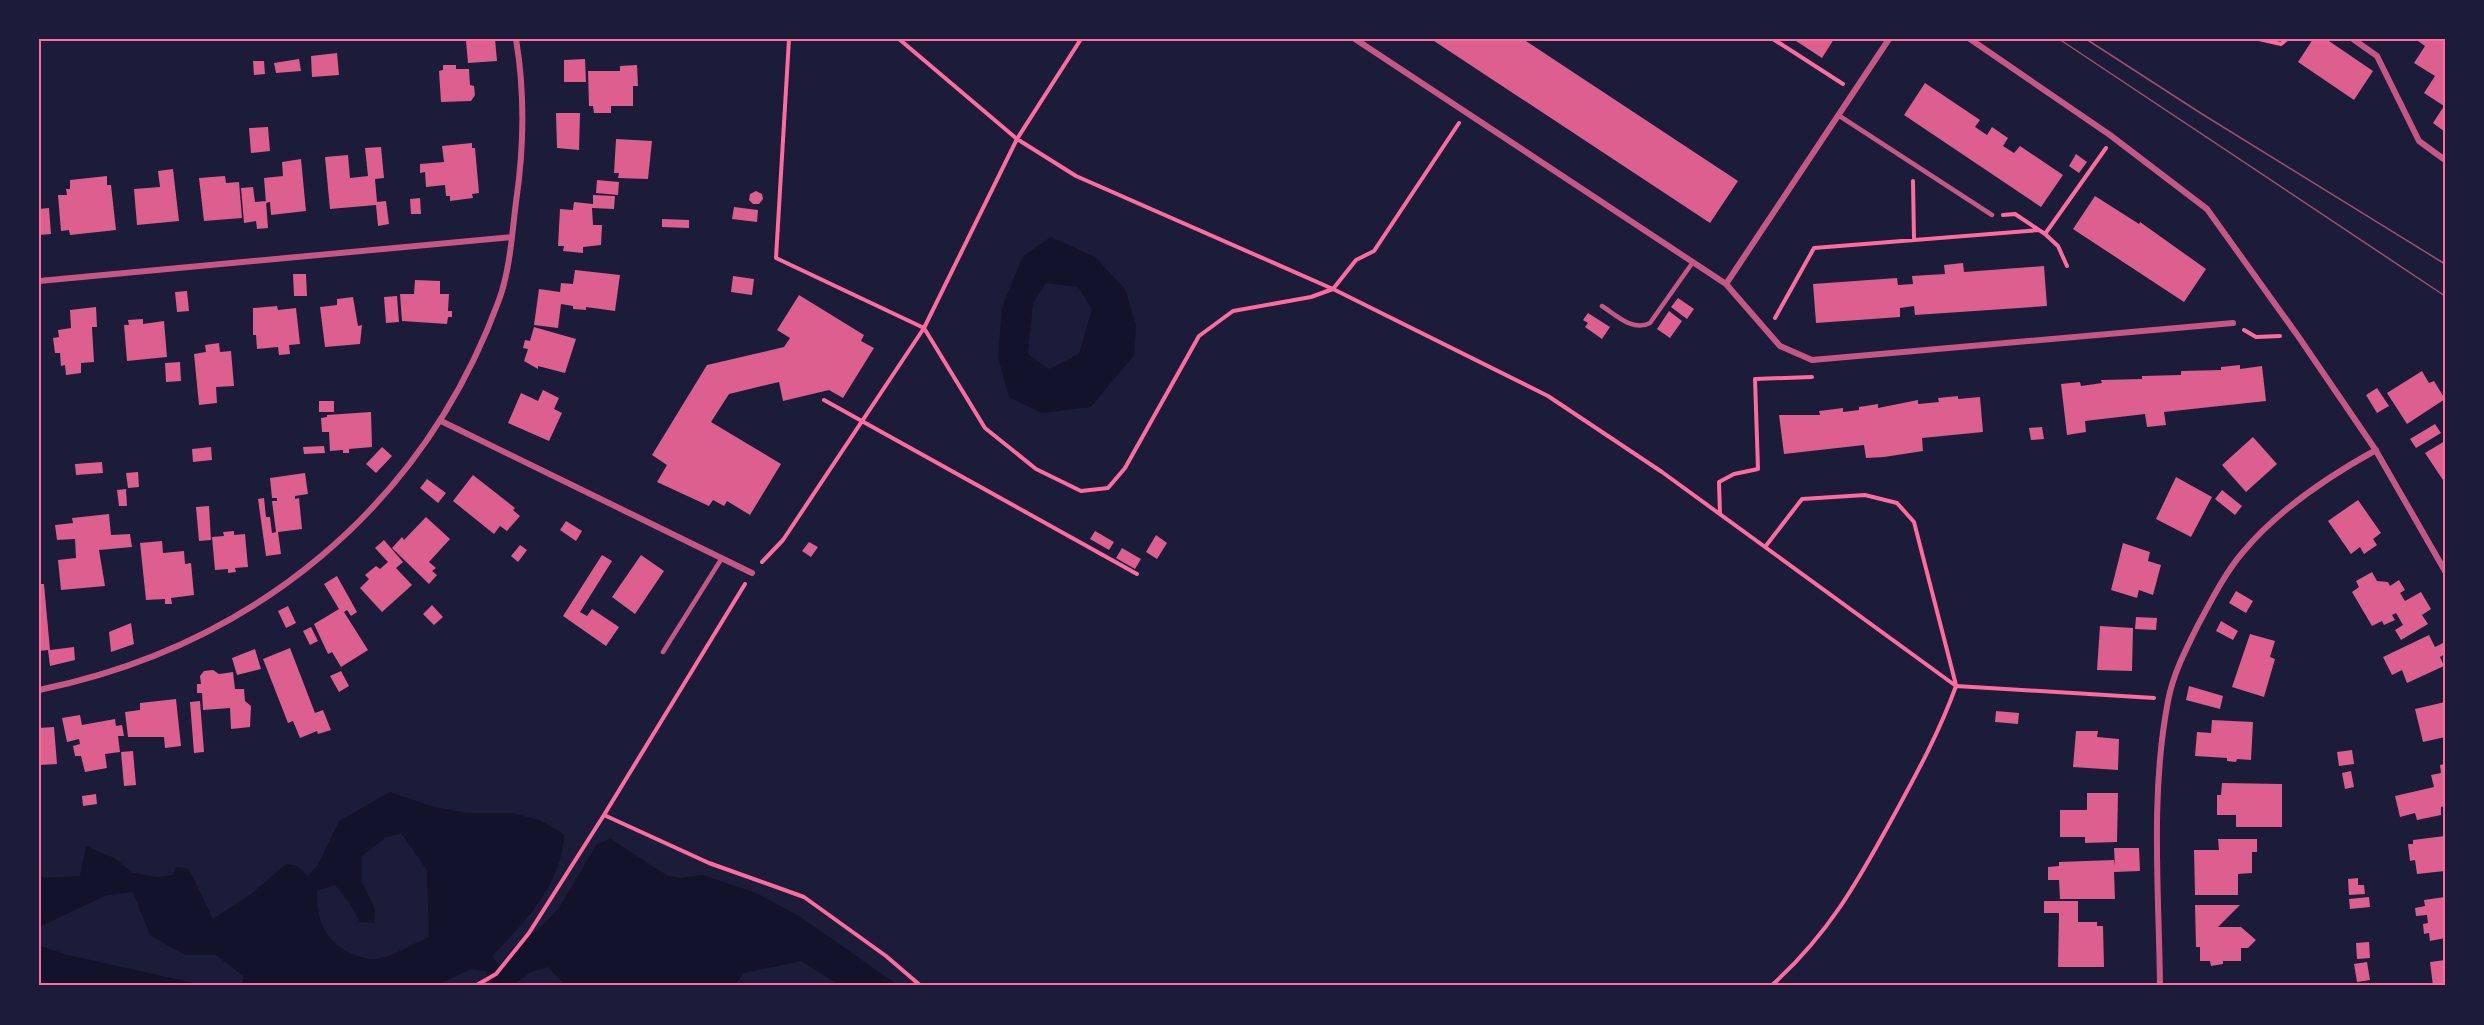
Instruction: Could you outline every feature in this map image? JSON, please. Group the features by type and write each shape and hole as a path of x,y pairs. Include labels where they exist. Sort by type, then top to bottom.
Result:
{"street":[{"path":"39,690 155,657 248,610 319,559 384,497 441,421 476,353 500,298 512,237 523,150 516,39"},
{"path":"1355,39 1726,284 1780,346 1812,360 2233,323"},
{"path":"1726,284 1889,39"},
{"path":"1970,39 2114,138 2208,209 2376,450 2445,571"},
{"path":"2353,39 2377,56 2419,141 2445,160"},
{"path":"39,281 512,237"},
{"path":"441,421 752,573"},
{"path":"2160,986 2158,796 2168,699 2184,652 2210,603 2243,552 2286,510 2376,450"}],"lane":[{"path":"1838,114 1992,215"},
{"path":"1602,306 1632,325 1644,326 1650,323 1693,262"},
{"path":"663,652 722,558"}],"path":[{"path":"789,39 776,258 924,328 985,428 1036,469 1081,490 1108,488 1125,468 1199,336 1233,311 1311,297 1333,289 1356,260 1374,251 1467,112"},
{"path":"899,39 1017,139 1076,176 1333,289 1548,396 1720,514 1956,686 2168,699"},
{"path":"475,986 496,974 529,933 752,573 783,540 924,328 1017,139 1081,39"},
{"path":"1773,39 1853,91"},
{"path":"2259,39 2282,44 2287,39"},
{"path":"2044,234 2114,138"},
{"path":"1913,164 1914,240"},
{"path":"1992,215 2015,214 2039,230 2058,246 2067,266"},
{"path":"1768,332 1814,248 2039,230"},
{"path":"2233,323 2256,337 2298,336"},
{"path":"1720,514 1719,482 1734,474 1758,469 1755,379 1814,377 1812,360"},
{"path":"824,399 1137,574"},
{"path":"1766,547 1802,500 1864,495 1897,503 1914,522 1956,686 1938,736 1850,896 1798,961 1771,986"},
{"path":"604,815 709,863 804,897 886,956 921,986"}],"shaded area":[{"path":"1051,237 1095,257 1125,289 1136,325 1134,355 1091,407 1042,413 1009,397 998,357 1002,307 1023,256","holes":["1046,283 1078,287 1092,309 1079,354 1049,369 1028,354 1033,303"]},
{"path":"390,792 431,806 466,813 512,813 539,820 564,834 562,852 549,886 529,916 492,956 499,965 523,936 536,932 559,908 597,844 611,839 668,876 681,878 703,875 756,893 799,916 899,986 841,986 801,961 744,973 734,986 562,986 562,982 548,967 531,972 512,986 489,986 491,984 486,971 471,969 435,986 241,986 244,977 216,955 185,955 150,935 133,892 107,895 39,927 39,875 44,878 80,876 86,846 114,858 133,873 158,877 173,875 176,867 189,869 213,919 251,894 286,864 297,866 308,876 318,865 339,821","holes":["401,833 427,870 429,937 394,954 374,959 350,953 341,948 328,935 318,911 317,891 335,885 349,902 360,922 374,923 375,909 362,882 362,856 385,838"]},
{"path":"39,940 40,946 68,955 207,986 39,986"}],"building":[{"path":"495,39 497,61 468,63 466,41"},
{"path":"1431,39 1523,39 1738,181 1710,223"},
{"path":"1793,39 1834,39 1822,58"},
{"path":"2313,39 2326,39 2373,71 2354,100 2298,62"},
{"path":"2415,39 2445,39 2445,132 2433,123 2444,106 2424,93 2435,76 2414,63 2425,46"},
{"path":"337,53 339,75 312,77 311,56"},
{"path":"299,59 301,71 276,73 274,63"},
{"path":"585,59 586,82 564,82 564,60"},
{"path":"253,61 264,61 265,74 254,75"},
{"path":"443,65 456,65 456,69 469,69 470,85 474,86 475,95 471,101 441,102 439,71 443,70"},
{"path":"637,65 638,86 633,86 633,106 611,106 611,113 594,113 593,106 589,106 588,71 620,71 620,66"},
{"path":"1925,83 1980,120 1975,127 1987,135 1992,127 2008,138 2003,146 2014,153 2020,146 2063,175 2041,207 1904,115"},
{"path":"556,113 580,113 579,150 557,148"},
{"path":"268,127 270,151 251,153 249,128"},
{"path":"616,139 652,141 648,179 618,178 619,173 614,173"},
{"path":"472,143 472,148 475,148 479,193 472,194 473,198 450,201 450,196 446,196 445,185 426,187 425,172 420,173 420,164 444,162 442,146"},
{"path":"381,147 384,178 375,179 377,202 386,201 389,224 378,226 376,205 330,209 325,157 348,155 350,178 368,176 365,148"},
{"path":"2076,154 2087,162 2079,173 2069,166"},
{"path":"301,159 306,211 271,215 270,202 266,203 264,178 283,176 282,162"},
{"path":"173,169 179,221 137,225 134,189 160,187 158,171"},
{"path":"107,176 107,185 111,185 116,230 70,235 69,230 61,231 58,195 67,195 66,189 70,189 70,180"},
{"path":"225,176 226,183 239,182 242,218 204,221 199,178"},
{"path":"597,180 619,182 618,195 596,193"},
{"path":"253,187 255,202 266,201 268,228 257,229 256,221 244,223 241,188"},
{"path":"756,191 762,194 763,199 759,204 753,204 749,200 750,194"},
{"path":"593,195 615,196 614,209 592,208 593,225 602,225 601,245 583,247 583,253 563,251 564,246 558,246 560,209 573,210 574,202 593,204"},
{"path":"2095,196 2139,224 2140,222 2206,269 2184,302 2073,229"},
{"path":"420,198 421,214 411,214 410,199"},
{"path":"734,207 758,210 757,222 732,219"},
{"path":"49,208 51,234 39,235 39,209"},
{"path":"662,219 689,220 689,228 662,227"},
{"path":"1963,263 1964,272 2044,266 2047,306 1915,315 1914,306 1900,308 1900,317 1816,323 1813,284 1897,278 1898,285 1913,284 1912,276 1945,274 1944,265"},
{"path":"575,270 620,275 615,311 586,307 586,310 573,309 573,306 561,304 558,328 534,325 539,289 560,292 561,283 573,284"},
{"path":"293,274 306,274 307,296 294,296"},
{"path":"733,276 754,279 752,295 731,292"},
{"path":"415,280 440,281 440,294 449,294 448,311 452,311 452,317 448,317 447,324 402,321 400,294 414,294"},
{"path":"187,291 189,311 177,312 175,292"},
{"path":"799,295 864,335 861,341 874,348 843,398 829,390 783,401 779,382 729,394 711,422 781,464 750,515 727,501 724,506 713,500 709,506 657,482 667,465 652,455 707,365 784,347 790,338 777,330"},
{"path":"397,296 399,322 386,323 384,297"},
{"path":"353,297 358,326 362,325 360,344 325,347 320,307 337,305 337,299"},
{"path":"1678,298 1694,309 1687,319 1671,307"},
{"path":"277,306 278,310 296,308 300,344 289,345 290,354 279,355 278,347 257,349 256,335 253,335 253,308"},
{"path":"96,307 97,327 92,327 94,362 81,363 81,373 66,375 65,365 61,366 60,353 55,353 53,338 59,337 58,330 71,328 70,310"},
{"path":"1669,311 1682,321 1670,338 1657,329"},
{"path":"1588,313 1610,327 1602,339 1585,327 1588,323 1583,320"},
{"path":"143,319 143,324 164,321 167,357 127,361 124,325 129,325 128,320"},
{"path":"534,327 576,339 565,373 538,366 538,369 524,361 528,349 523,348 525,340 530,341"},
{"path":"219,343 220,352 231,351 234,386 216,387 217,403 199,405 194,354 206,352 205,345"},
{"path":"180,362 181,381 166,382 165,363"},
{"path":"2240,365 2240,369 2262,366 2266,401 2164,412 2166,425 2147,427 2145,414 2085,421 2086,432 2067,435 2061,384 2080,382 2081,386 2102,383 2101,380 2181,375 2181,371 2221,370 2221,367"},
{"path":"2422,371 2429,383 2434,381 2445,399 2407,424 2387,393"},
{"path":"2377,388 2389,406 2377,413 2366,395"},
{"path":"543,390 559,398 554,409 562,413 549,441 508,423 521,393 538,401"},
{"path":"1958,396 1958,399 1980,397 1983,432 1922,438 1923,451 1884,457 1866,458 1864,445 1784,454 1779,415 1820,415 1819,411 1843,408 1843,412 1859,410 1859,407 1878,404 1878,408 1918,400 1918,404 1939,402 1938,398"},
{"path":"319,401 334,401 334,412 319,412"},
{"path":"371,412 372,447 349,449 349,453 343,453 343,450 330,451 329,432 322,432 321,418 327,415"},
{"path":"2435,424 2441,433 2416,448 2410,439"},
{"path":"2042,427 2044,439 2031,440 2029,428"},
{"path":"2253,437 2277,464 2246,492 2222,465"},
{"path":"2445,441 2445,483 2425,453"},
{"path":"324,446 325,453 304,454 303,447"},
{"path":"211,447 212,460 193,462 192,449"},
{"path":"382,447 392,456 376,473 366,464"},
{"path":"102,462 103,473 76,475 75,464"},
{"path":"138,472 139,487 128,488 126,473"},
{"path":"305,473 308,494 295,496 295,499 299,498 302,529 278,532 281,554 266,556 258,499 264,498 266,517 270,517 272,533 276,532 272,501 277,501 277,498 272,498 270,478"},
{"path":"473,475 515,508 513,510 520,516 507,531 500,526 494,534 453,501"},
{"path":"2176,477 2212,497 2191,537 2156,519"},
{"path":"427,479 446,493 438,503 420,488"},
{"path":"126,489 127,506 119,506 117,490"},
{"path":"2222,490 2242,506 2235,515 2215,499"},
{"path":"2358,500 2381,533 2373,539 2377,545 2364,554 2360,547 2351,554 2328,521"},
{"path":"209,506 211,540 199,541 196,507"},
{"path":"109,514 111,535 130,534 132,547 99,550 105,586 61,590 58,560 76,558 75,539 57,540 55,525 73,523 72,518"},
{"path":"426,517 450,539 429,562 436,568 432,571 437,575 429,584 392,548 402,537 404,540"},
{"path":"566,521 582,531 576,541 560,530"},
{"path":"234,531 234,535 245,534 248,567 235,568 236,572 228,573 228,569 215,570 212,537 224,536 223,532"},
{"path":"1095,531 1114,542 1109,550 1090,539"},
{"path":"1156,535 1167,543 1157,559 1146,552"},
{"path":"384,540 403,562 396,568 412,585 382,612 360,588 369,579 365,575 376,566 380,569 388,562 375,548"},
{"path":"162,541 163,553 184,551 185,564 191,563 194,595 171,598 172,604 165,604 165,599 146,600 140,543"},
{"path":"809,542 818,547 811,557 802,551"},
{"path":"2123,543 2150,552 2148,561 2161,565 2153,595 2139,590 2137,598 2111,590"},
{"path":"520,545 527,550 518,562 511,556"},
{"path":"1122,548 1141,559 1135,569 1116,558"},
{"path":"602,555 612,561 580,612 587,616 592,609 619,627 606,646 563,616"},
{"path":"641,555 664,571 635,614 612,597"},
{"path":"2372,572 2377,581 2388,582 2390,586 2399,580 2405,590 2400,593 2405,601 2421,592 2431,609 2422,615 2428,624 2401,640 2395,630 2403,625 2396,613 2392,615 2395,620 2384,625 2382,621 2372,626 2352,592 2359,587 2356,581"},
{"path":"337,576 357,612 351,616 347,610 344,612 368,650 341,667 332,652 328,654 314,624 339,609 324,584"},
{"path":"39,584 44,584 50,650 74,647 75,660 50,666 48,650 39,651"},
{"path":"2236,591 2253,601 2246,613 2229,603"},
{"path":"432,605 443,617 434,625 423,614"},
{"path":"288,606 296,623 286,628 278,611"},
{"path":"2136,617 2157,618 2156,630 2135,629"},
{"path":"2221,621 2238,631 2233,640 2216,631"},
{"path":"131,623 134,644 111,652 109,632"},
{"path":"2100,626 2133,628 2132,671 2097,670"},
{"path":"311,627 318,641 310,645 303,631"},
{"path":"2250,634 2275,641 2270,657 2275,659 2264,697 2232,687"},
{"path":"2429,635 2435,647 2443,643 2445,654 2440,657 2444,666 2407,683 2402,670 2392,675 2383,657"},
{"path":"290,648 315,713 323,710 331,730 318,734 317,731 300,738 293,721 288,723 263,659"},
{"path":"255,649 261,669 237,675 232,658"},
{"path":"213,670 219,674 233,672 235,689 244,689 245,701 251,706 250,727 231,729 230,708 203,710 202,693 197,693 197,684 201,684 200,676 204,671"},
{"path":"341,671 349,686 339,692 330,676"},
{"path":"2189,686 2223,696 2220,709 2186,700"},
{"path":"176,699 181,746 165,748 164,737 128,737 125,712 140,710 140,703"},
{"path":"200,701 204,752 194,753 190,702"},
{"path":"2445,702 2445,737 2423,742 2415,709"},
{"path":"1996,711 2019,713 2018,724 1995,722"},
{"path":"80,715 82,725 115,719 116,726 122,725 124,736 118,736 120,752 105,754 107,768 85,772 81,756 75,756 73,746 80,744 79,739 67,742 62,718"},
{"path":"2212,720 2253,722 2251,760 2237,759 2236,762 2227,761 2227,758 2195,756 2197,732 2211,733"},
{"path":"54,727 57,764 39,765 39,728"},
{"path":"2076,731 2098,731 2097,737 2119,739 2118,770 2073,767"},
{"path":"2352,750 2354,764 2339,766 2337,752"},
{"path":"133,751 136,785 124,786 121,752"},
{"path":"2445,764 2445,806 2441,807 2441,815 2417,820 2415,813 2400,817 2395,796 2434,787 2431,775 2441,773 2440,765"},
{"path":"2351,771 2354,787 2345,789 2342,773"},
{"path":"2222,783 2282,784 2282,827 2236,827 2236,815 2217,815 2217,795 2221,795"},
{"path":"2087,793 2118,793 2117,842 2085,843 2085,837 2060,837 2060,810 2087,810"},
{"path":"96,794 97,804 83,806 82,796"},
{"path":"2445,836 2445,871 2417,874 2415,860 2410,861 2408,844 2413,844 2413,840"},
{"path":"2218,839 2257,839 2257,852 2252,852 2252,873 2238,874 2238,895 2195,895 2194,850 2219,850"},
{"path":"2114,848 2139,848 2140,871 2114,872 2115,899 2060,899 2059,880 2048,880 2048,867 2059,866 2059,862 2114,860 2115,867"},
{"path":"2358,878 2358,885 2364,885 2365,894 2349,895 2348,879"},
{"path":"2369,897 2370,907 2350,909 2349,899"},
{"path":"2445,897 2445,938 2430,941 2429,933 2424,934 2423,924 2428,923 2427,915 2416,916 2415,908 2425,906 2424,900"},
{"path":"2044,901 2078,901 2078,922 2097,922 2097,926 2103,926 2104,967 2058,967 2059,913 2044,913"},
{"path":"2195,905 2240,905 2218,927 2241,927 2256,940 2248,948 2241,948 2241,961 2223,961 2223,964 2211,966 2210,961 2200,961 2200,947 2196,947"},
{"path":"2369,942 2370,958 2357,959 2356,943"},
{"path":"2445,960 2445,986 2433,986 2430,962"},
{"path":"2367,962 2370,980 2357,982 2354,964"}],"tram line":[{"path":"2059,39 2445,296"},
{"path":"2086,39 2202,114 2445,264"}]}
